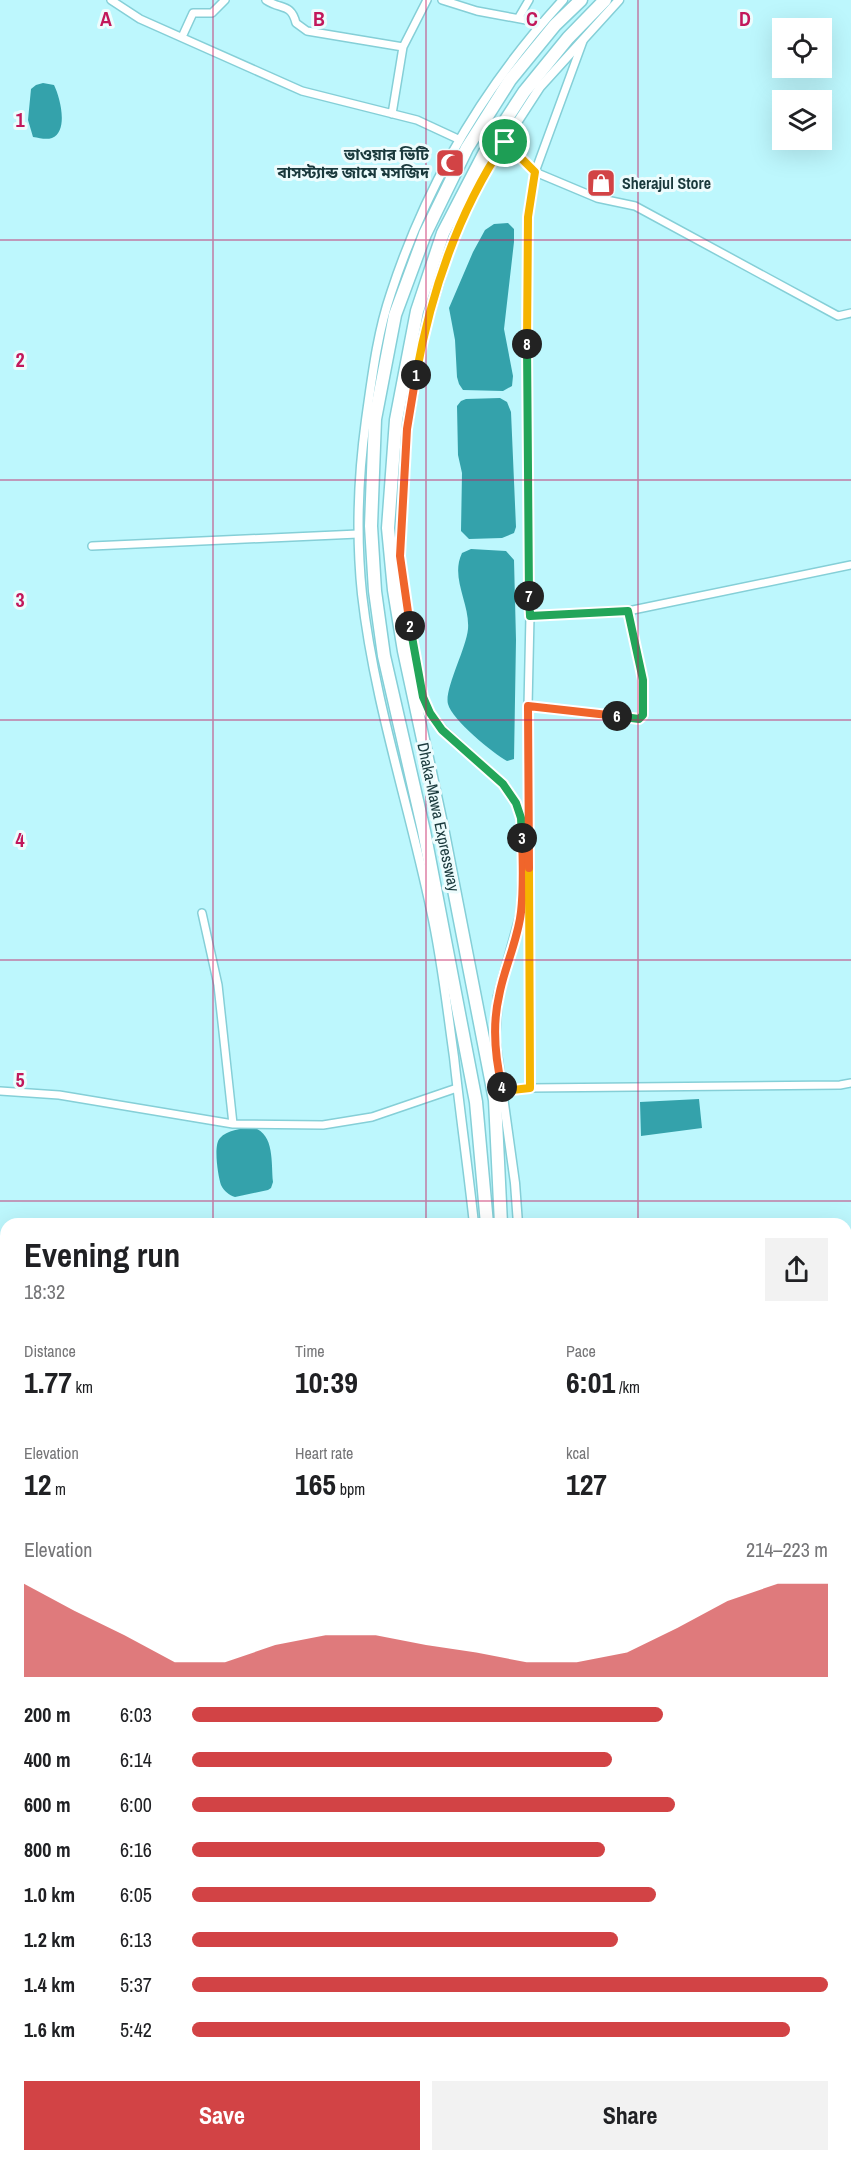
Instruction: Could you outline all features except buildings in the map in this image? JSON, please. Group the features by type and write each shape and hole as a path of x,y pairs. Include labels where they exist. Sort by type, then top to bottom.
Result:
{"highway":[{"name":"Dhaka-Mawa Expressway","path":"487,1218 477,1102 424,831 384,656 375,591 371,526 375,419 396,315 424,234 467,148 510,80 555,25 581,0"},
{"name":"Dhaka-Mawa Expressway","path":"501,1218 495,1100 442,828 404,651 394,590 388,528 396,420 417,311 443,233 484,152 524,92 568,38 605,0"}],"street":[{"path":"111,0 140,19 302,91 417,120 458,139"},
{"path":"182,37 193,13 212,13 225,0"},
{"path":"266,0 290,9 296,23 308,31 403,47"},
{"path":"392,114 403,47 428,0"},
{"path":"442,0 477,11 542,22"},
{"path":"519,17 529,0"},
{"path":"473,1218 442,966 431,909 368,638 362,595 358,534 362,452 373,367 390,295 435,184 458,139 526,41 563,0"},
{"path":"518,1218 515,1183 498,1066 495,1021 498,996 521,913 524,870 521,818 516,803 503,784 442,730 430,713 423,697 405,603 400,556 407,429 424,332 453,237 485,172 540,87 619,0"},
{"path":"530,1088 528,706 530,616 526,409 528,217 535,172 585,36"},
{"path":"505,142 535,172 597,198 635,206 838,316 851,314"},
{"path":"92,546 358,534"},
{"path":"530,616 628,611 851,565"},
{"path":"528,706 641,718 643,680 628,611"},
{"path":"202,913 218,985 233,1124"},
{"path":"503,1091 530,1088 840,1086 851,1083"},
{"path":"0,1091 59,1095 233,1124 323,1125 372,1117 457,1088"}],"water":[{"path":"43,83 54,85 62,113 62,121 57,134 47,139 33,137 28,120 31,89"},
{"path":"508,223 514,229 514,242 504,329 513,376 512,386 503,391 463,390 457,377 455,340 449,308 485,230 494,224"},
{"path":"500,398 507,402 511,412 516,527 514,533 502,538 469,539 461,531 462,473 458,455 457,406 466,399"},
{"path":"471,549 506,551 514,560 516,640 514,759 507,761 483,744 465,727 448,704 449,689 468,629 468,619 459,581 459,562 462,553"},
{"path":"699,1099 702,1128 641,1136 640,1102"},
{"path":"251,1127 259,1130 268,1141 273,1182 268,1190 235,1197 221,1185 217,1161 218,1142 226,1133"}],"place":[{"name":"ভাওয়ার ভিটি বাসস্ট্যান্ড জামে মসজিদ","path":"450,163"},
{"name":"Sherajul Store","path":"601,183"}],"route":[{"path":"505,142 535,172 528,217 526,409 530,616 628,611 643,680 643,715 639,719 528,706 530,1088 503,1091 498,1066 495,1021 498,996 521,913 524,870 521,818 516,803 503,784 442,730 430,713 423,697 405,603 400,556 407,429 424,332 453,237 485,172 505,142"}]}
